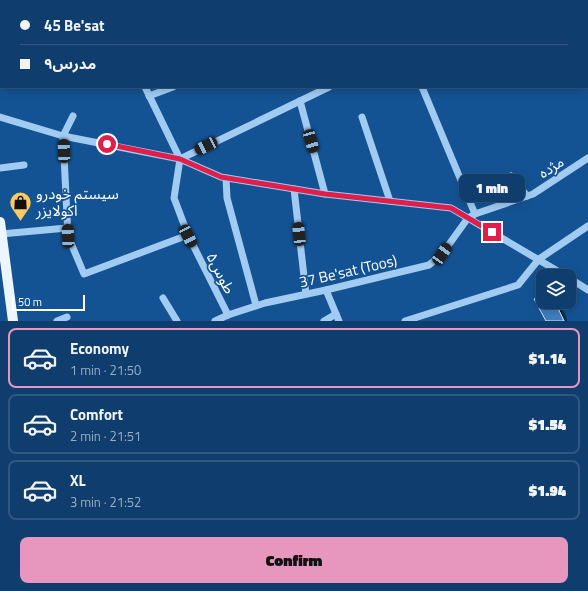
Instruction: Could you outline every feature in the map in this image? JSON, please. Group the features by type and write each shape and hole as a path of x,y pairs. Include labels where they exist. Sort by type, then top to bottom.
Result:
{"main road":[{"path":"0,222 3,272 13,321"}],"street":[{"path":"145,88 180,159"},
{"path":"149,96 171,88"},
{"path":"180,159 327,88"},
{"path":"422,88 475,214"},
{"path":"300,101 325,194"},
{"path":"73,116 64,136 67,228 68,236 84,274 188,236"},
{"path":"0,117 64,136 180,159 221,177 325,194 451,208 555,269"},
{"path":"362,117 390,201"},
{"name":"مژده","path":"468,218 475,214 533,194 588,158"},
{"name":"طوس۵","path":"180,159 174,198 188,236 228,315"},
{"path":"0,168 24,166"},
{"path":"511,176 526,196"},
{"path":"226,178 227,198 256,306"},
{"path":"494,185 503,204"},
{"path":"294,189 306,294"},
{"name":"37 Be'sat (Toos)","path":"215,321 256,306 429,265 442,254 468,218"},
{"path":"404,321 518,285 539,259 588,226"},
{"path":"1,234 67,228"},
{"path":"576,282 587,287"},
{"path":"324,321 338,317 326,290"},
{"path":"163,298 177,321"},
{"path":"57,321 67,317"}],"building":[{"path":"539,309 558,309 564,321 546,321"}],"place":[{"name":"سیستم خودرو اکولایزر","path":"20,222"}],"route":[{"path":"107,144 180,159 221,177 325,194 451,208 492,232"}]}
